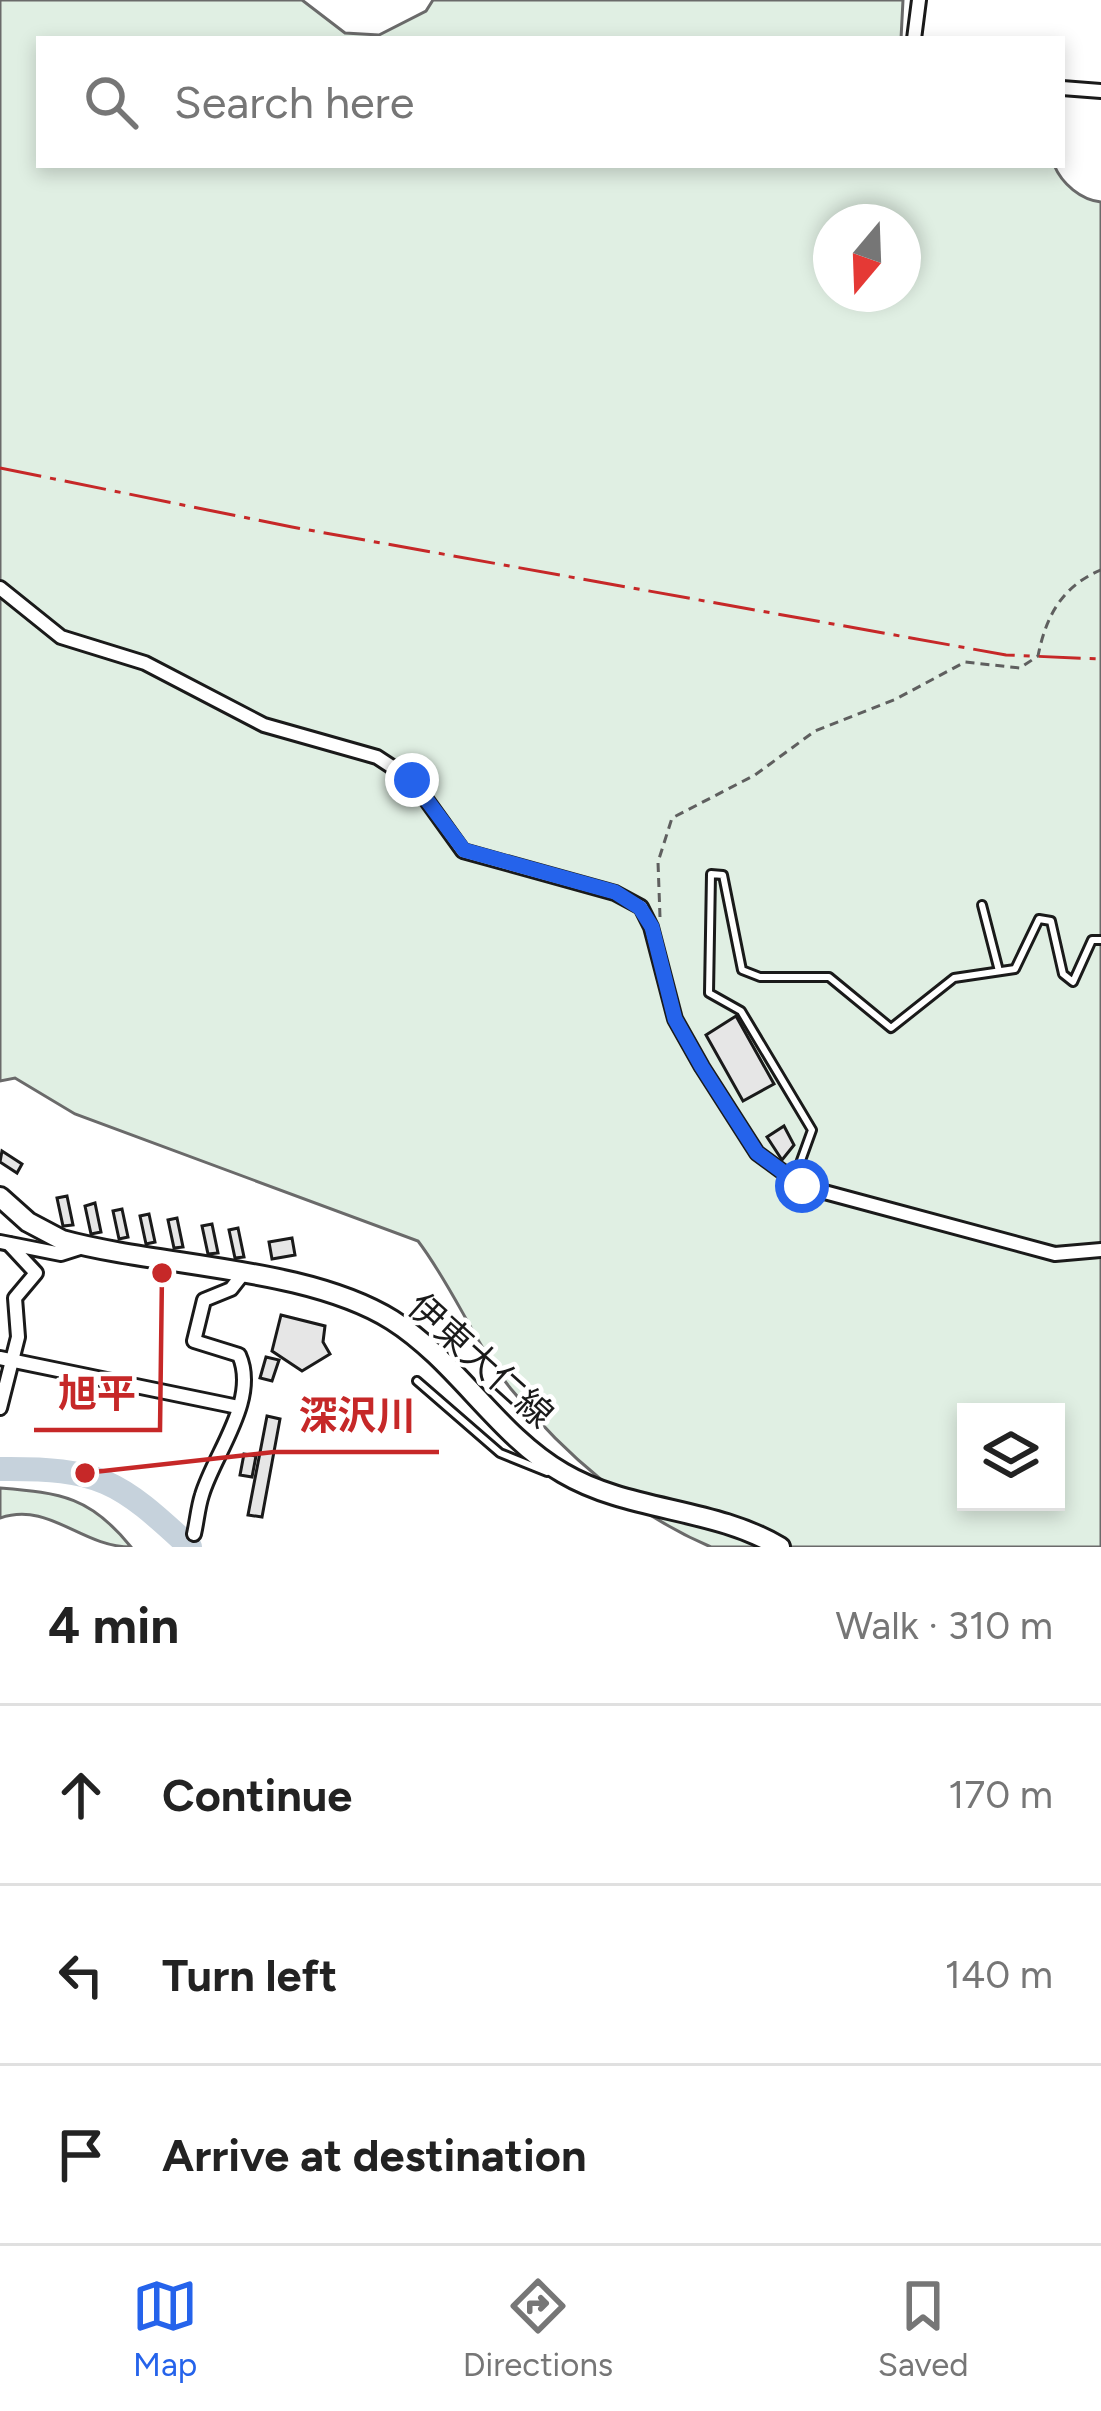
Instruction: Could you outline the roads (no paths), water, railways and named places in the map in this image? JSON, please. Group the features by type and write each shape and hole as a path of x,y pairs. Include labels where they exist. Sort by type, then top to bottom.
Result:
{"main road":[{"name":"伊東大仁線","path":"0,1197 44,1232 84,1246 346,1299 388,1318 459,1376 534,1451 568,1476 748,1531 780,1547"}],"street":[{"path":"914,36 919,0"},
{"path":"1065,88 1101,91"},
{"path":"0,588 61,637 145,663 264,725 377,757 412,780 464,850 615,892 640,908 652,927 675,1019 702,1067 757,1153 794,1180 1055,1254 1101,1250"},
{"path":"5,1243 61,1254 84,1246"},
{"path":"0,1408 15,1298 36,1273 5,1243"},
{"path":"194,1534 202,1496 238,1407 242,1359 194,1341 204,1300 231,1289 242,1275"},
{"path":"6,1359 238,1407"}],"lane":[{"path":"794,1180 812,1130 741,1011 709,993 711,874 723,875 742,970 760,976 830,977 891,1028 954,978 1016,969 1039,919 1051,921 1067,980 1072,982 1091,940 1101,940"},
{"path":"982,905 999,971"},
{"path":"417,1382 513,1462 568,1476"}],"waterway":[{"path":"0,1469 62,1471 106,1482 144,1506 190,1547"}],"place":[{"name":"旭平","path":"162,1273"},
{"name":"深沢川","path":"85,1473"}]}
